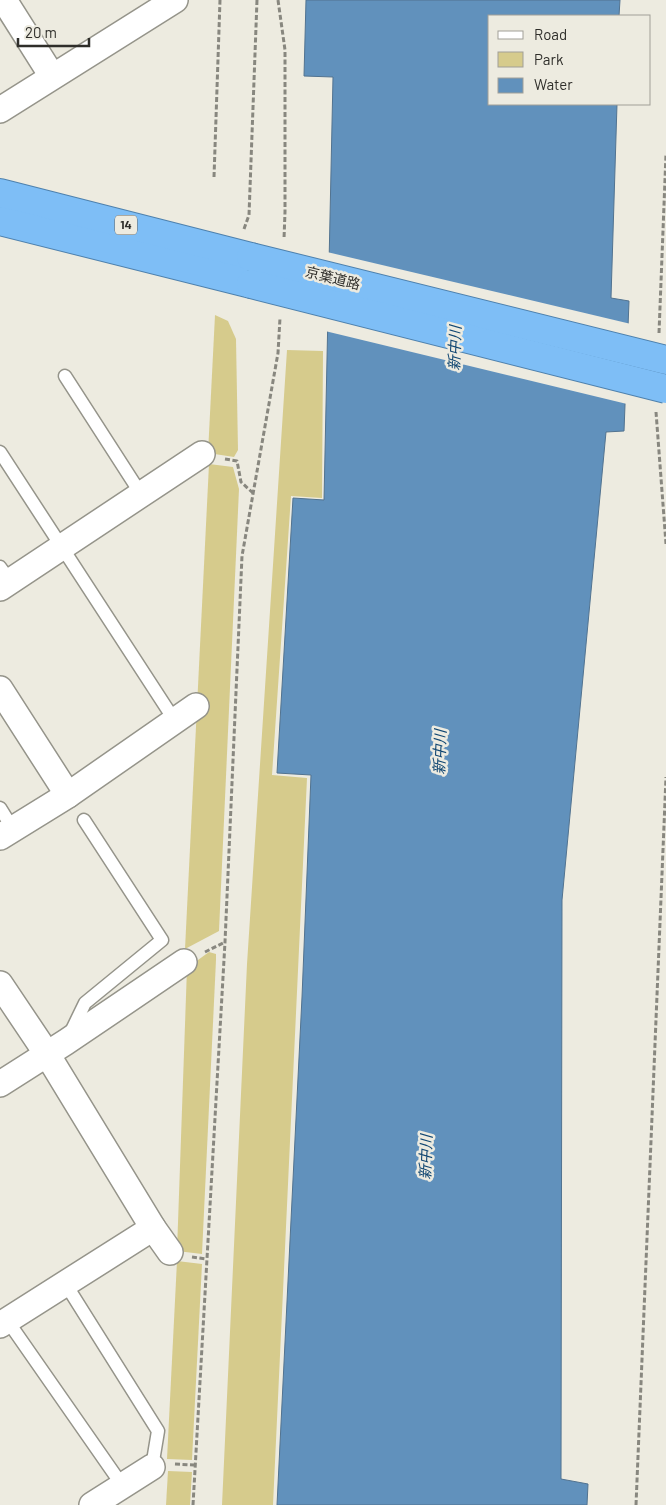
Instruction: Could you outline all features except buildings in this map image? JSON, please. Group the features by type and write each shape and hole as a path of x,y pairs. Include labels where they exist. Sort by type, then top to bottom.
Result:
{"highway":[{"name":"京葉道路","path":"0,193 666,389"},
{"name":"京葉道路","path":"0,221 246,265 666,360"}],"street":[{"path":"4,0 52,76"},
{"path":"0,110 169,2"},
{"path":"3,579 61,548 202,454"},
{"path":"0,689 68,795"},
{"path":"6,833 68,795 196,706"},
{"path":"0,1084 184,962"},
{"path":"0,984 56,1048 153,1228 170,1252"},
{"path":"4,1323 153,1228"},
{"path":"92,1505 152,1466"}],"lane":[{"path":"65,376 141,494"},
{"path":"0,452 175,721"},
{"path":"0,808 6,833"},
{"path":"56,1048 85,1003 162,940 84,820"},
{"path":"65,1283 158,1431 152,1466"},
{"path":"4,1323 122,1486"}],"path":[{"path":"214,177 220,0"},
{"path":"246,265 256,0"},
{"path":"278,0 285,50 286,212 284,240"},
{"path":"193,1505 224,952 242,556 278,352 280,315"},
{"path":"202,454 237,462 241,482 253,493"},
{"path":"636,1505 666,777"}],"green space":[{"path":"215,315 228,321 236,339 238,450 234,457 208,453"},
{"path":"287,350 323,351 322,498 291,496 272,775 307,778 273,1505 222,1505 247,964"},
{"path":"209,464 233,467 239,489 219,931 185,949"},
{"path":"209,952 216,954 216,960 202,1254 177,1251 187,968"},
{"path":"177,1261 202,1264 192,1460 167,1459"},
{"path":"168,1471 192,1472 190,1505 166,1505"}],"water":[{"name":"新中川","path":"306,0 620,0 619,15 488,15 488,105 617,105 611,298 629,301 624,431 606,432 562,900 561,1479 588,1484 587,1505 277,1505 311,775 277,773 293,498 324,500 333,77 304,76"}],"pier":[{"path":"327,252 631,324 627,404 325,331"}]}
